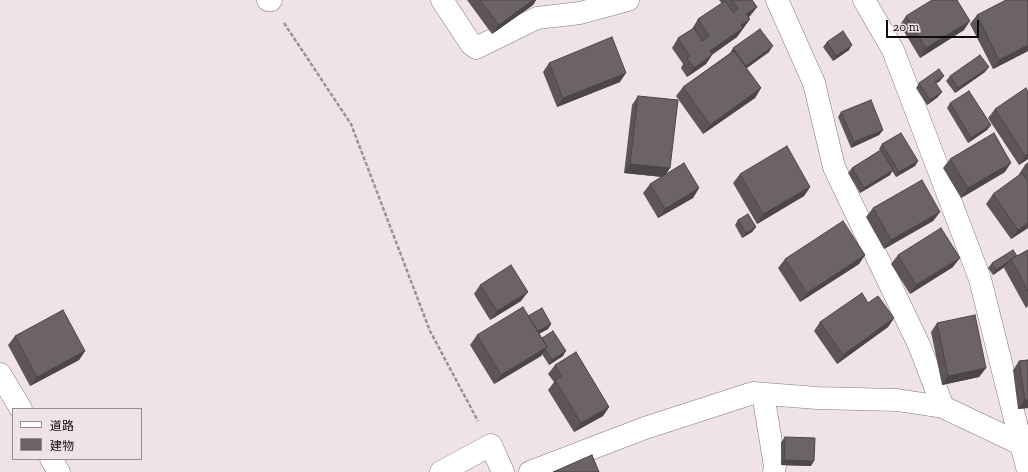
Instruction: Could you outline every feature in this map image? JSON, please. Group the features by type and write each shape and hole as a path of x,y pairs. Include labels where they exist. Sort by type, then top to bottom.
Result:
{"street":[{"path":"443,0 471,44 476,48 537,18 580,13 628,0"},
{"path":"777,0 814,83 834,167 919,346 943,406"},
{"path":"864,0 893,50 980,279 1023,445 1028,471"},
{"path":"0,374 20,408"},
{"path":"530,472 645,428 753,393 816,398 897,400 943,406 1023,445"},
{"path":"763,394 775,466 774,472"},
{"path":"441,472 490,445 503,472"},
{"path":"52,460 59,472"}],"path":[{"path":"269,0 352,124 430,331 490,445"}],"building":[{"path":"480,0 533,0 499,25"},
{"path":"732,0 752,0 757,7 746,14 750,19 741,25 743,28 710,51 712,55 694,68 687,59 690,56 678,38 694,28 702,41 709,36 698,19 725,1 733,13 738,9"},
{"path":"932,0 957,0 970,21 926,48 906,16"},
{"path":"1006,0 1028,0 1028,45 999,60 977,15"},
{"path":"760,29 773,46 746,66 733,48"},
{"path":"843,31 852,45 836,56 827,42"},
{"path":"612,37 626,73 563,98 549,63"},
{"path":"734,51 761,88 710,125 683,87"},
{"path":"980,55 989,67 958,88 950,76"},
{"path":"939,69 944,76 935,82 942,92 930,100 919,83"},
{"path":"1026,88 1028,92 1028,154 1025,156 995,109"},
{"path":"969,91 991,125 971,138 950,103"},
{"path":"638,96 678,100 670,168 630,164"},
{"path":"871,100 883,130 854,142 841,112"},
{"path":"901,133 918,161 899,172 882,144"},
{"path":"994,133 1011,163 968,188 950,159"},
{"path":"787,146 810,187 763,214 740,174"},
{"path":"881,150 893,170 864,188 852,168"},
{"path":"684,163 699,188 665,209 650,184"},
{"path":"1028,163 1028,170 1025,165"},
{"path":"1022,173 1028,181 1028,223 1018,230 993,194"},
{"path":"922,180 940,212 891,240 873,208"},
{"path":"748,214 756,227 746,233 738,220"},
{"path":"843,221 865,255 807,293 785,259"},
{"path":"941,228 960,258 916,285 898,255"},
{"path":"1013,250 1017,256 996,270 992,263"},
{"path":"1028,250 1028,291 1011,259"},
{"path":"511,265 528,292 497,311 480,285"},
{"path":"862,293 868,303 878,296 894,318 843,355 820,322"},
{"path":"523,307 547,347 501,375 477,335"},
{"path":"542,308 551,324 538,331 528,316"},
{"path":"63,310 85,351 37,377 15,336"},
{"path":"975,315 986,368 948,376 937,323"},
{"path":"553,331 566,351 552,360 545,349 547,347 542,338"},
{"path":"576,352 609,407 581,423 555,380 562,376 555,365"},
{"path":"1028,360 1028,400 1025,400 1019,361"},
{"path":"785,437 815,438 814,461 784,460"},
{"path":"592,455 599,472 553,472"}]}
